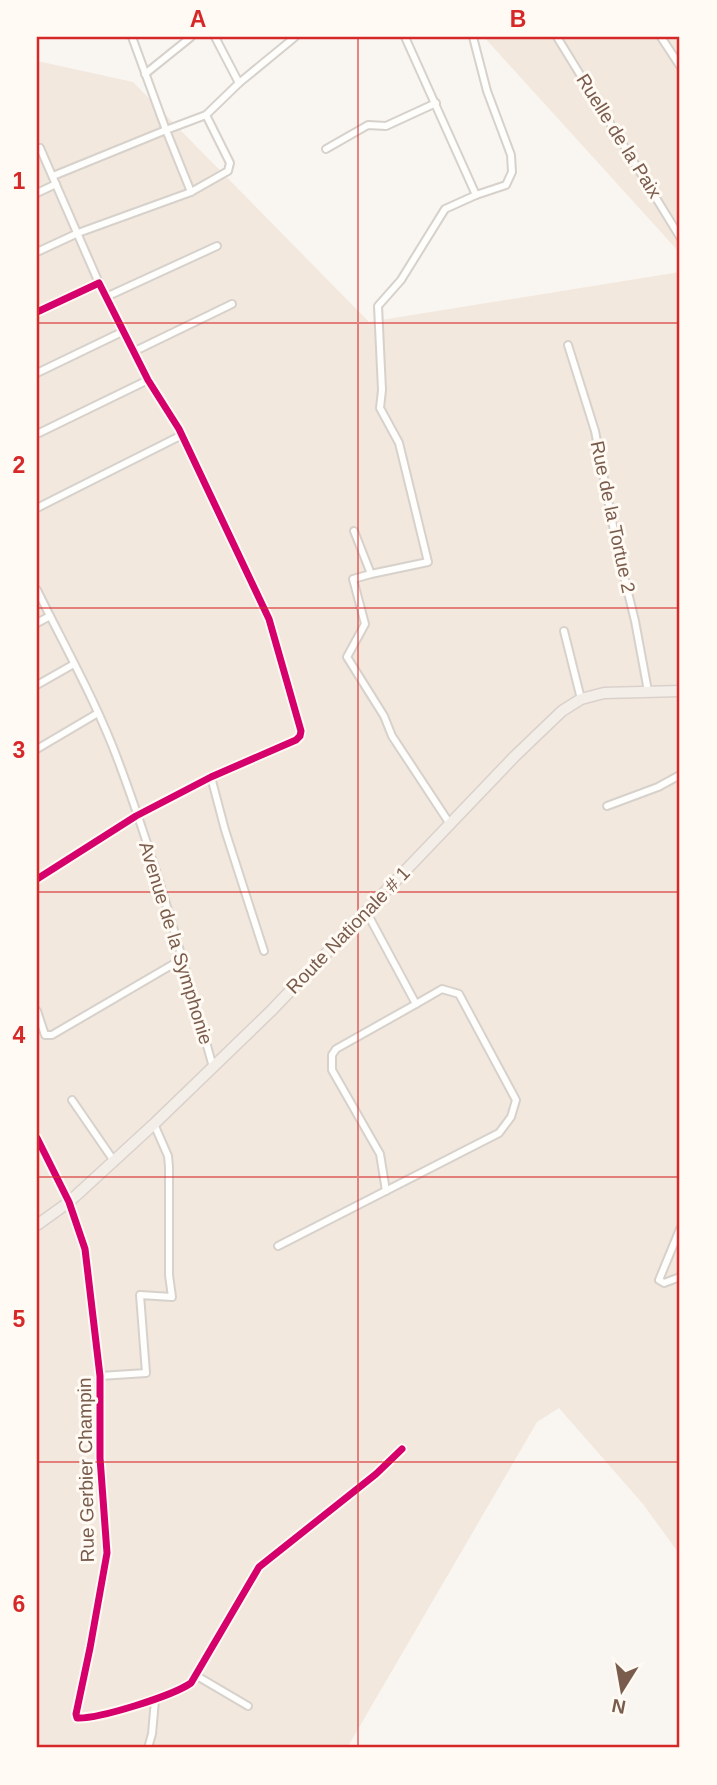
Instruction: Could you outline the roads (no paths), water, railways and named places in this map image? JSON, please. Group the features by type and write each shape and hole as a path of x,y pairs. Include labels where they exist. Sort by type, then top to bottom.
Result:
{"main road":[{"name":"Route Nationale # 1","path":"37,1225 69,1202 155,1124 296,985 542,729 581,699 604,693 680,691"}],"street":[{"path":"132,37 191,191"},
{"path":"145,74 191,37"},
{"path":"215,37 239,83"},
{"path":"53,176 205,115 295,37"},
{"path":"405,37 476,195"},
{"path":"450,824 392,736 384,716 347,657 365,624 352,579 428,562 399,443 380,408 382,390 378,306 401,280 446,209 506,185 512,172 512,155 487,91 473,37"},
{"name":"Ruelle de la Paix","path":"557,37 680,237"},
{"path":"662,37 680,66"},
{"path":"326,149 368,125 386,126 436,103"},
{"path":"37,252 78,233 191,191 225,173 230,163 205,115"},
{"path":"37,139 38,149 53,176 122,332 182,435 269,619 301,732 296,740 211,776 136,816 37,878"},
{"path":"37,193 56,184"},
{"path":"672,220 680,216"},
{"path":"106,297 217,246"},
{"path":"37,312 99,283"},
{"path":"133,352 232,304"},
{"path":"37,373 122,332"},
{"name":"Rue de la Tortue 2","path":"568,345 595,431 648,691"},
{"path":"37,434 148,380"},
{"path":"37,508 182,435"},
{"path":"354,531 371,574"},
{"name":"Avenue de la Symphonie","path":"37,590 98,713 119,762 169,911 213,1066"},
{"path":"37,623 50,616"},
{"path":"564,631 581,699"},
{"path":"37,685 74,664"},
{"path":"37,749 98,713"},
{"path":"607,806 658,787 680,775"},
{"path":"211,776 225,830 264,951"},
{"path":"366,911 416,1004"},
{"path":"37,1011 45,1035 52,1035 183,959"},
{"path":"278,1246 386,1191 499,1133 511,1117 516,1100 458,995 442,989 336,1049 332,1055 332,1070 380,1154 386,1191"},
{"path":"72,1101 114,1161"},
{"path":"100,1377 146,1373 140,1295 172,1297 169,1275 168,1156 155,1124"},
{"name":"Rue Gerbier Champin","path":"37,1138 69,1202 85,1249 100,1377 100,1458 107,1553 76,1714 80,1718 155,1700 191,1683 259,1567 376,1474 401,1449"},
{"path":"680,1229 659,1280 664,1283 680,1277"},
{"path":"197,1676 248,1706"},
{"path":"148,1748 155,1700"}]}
